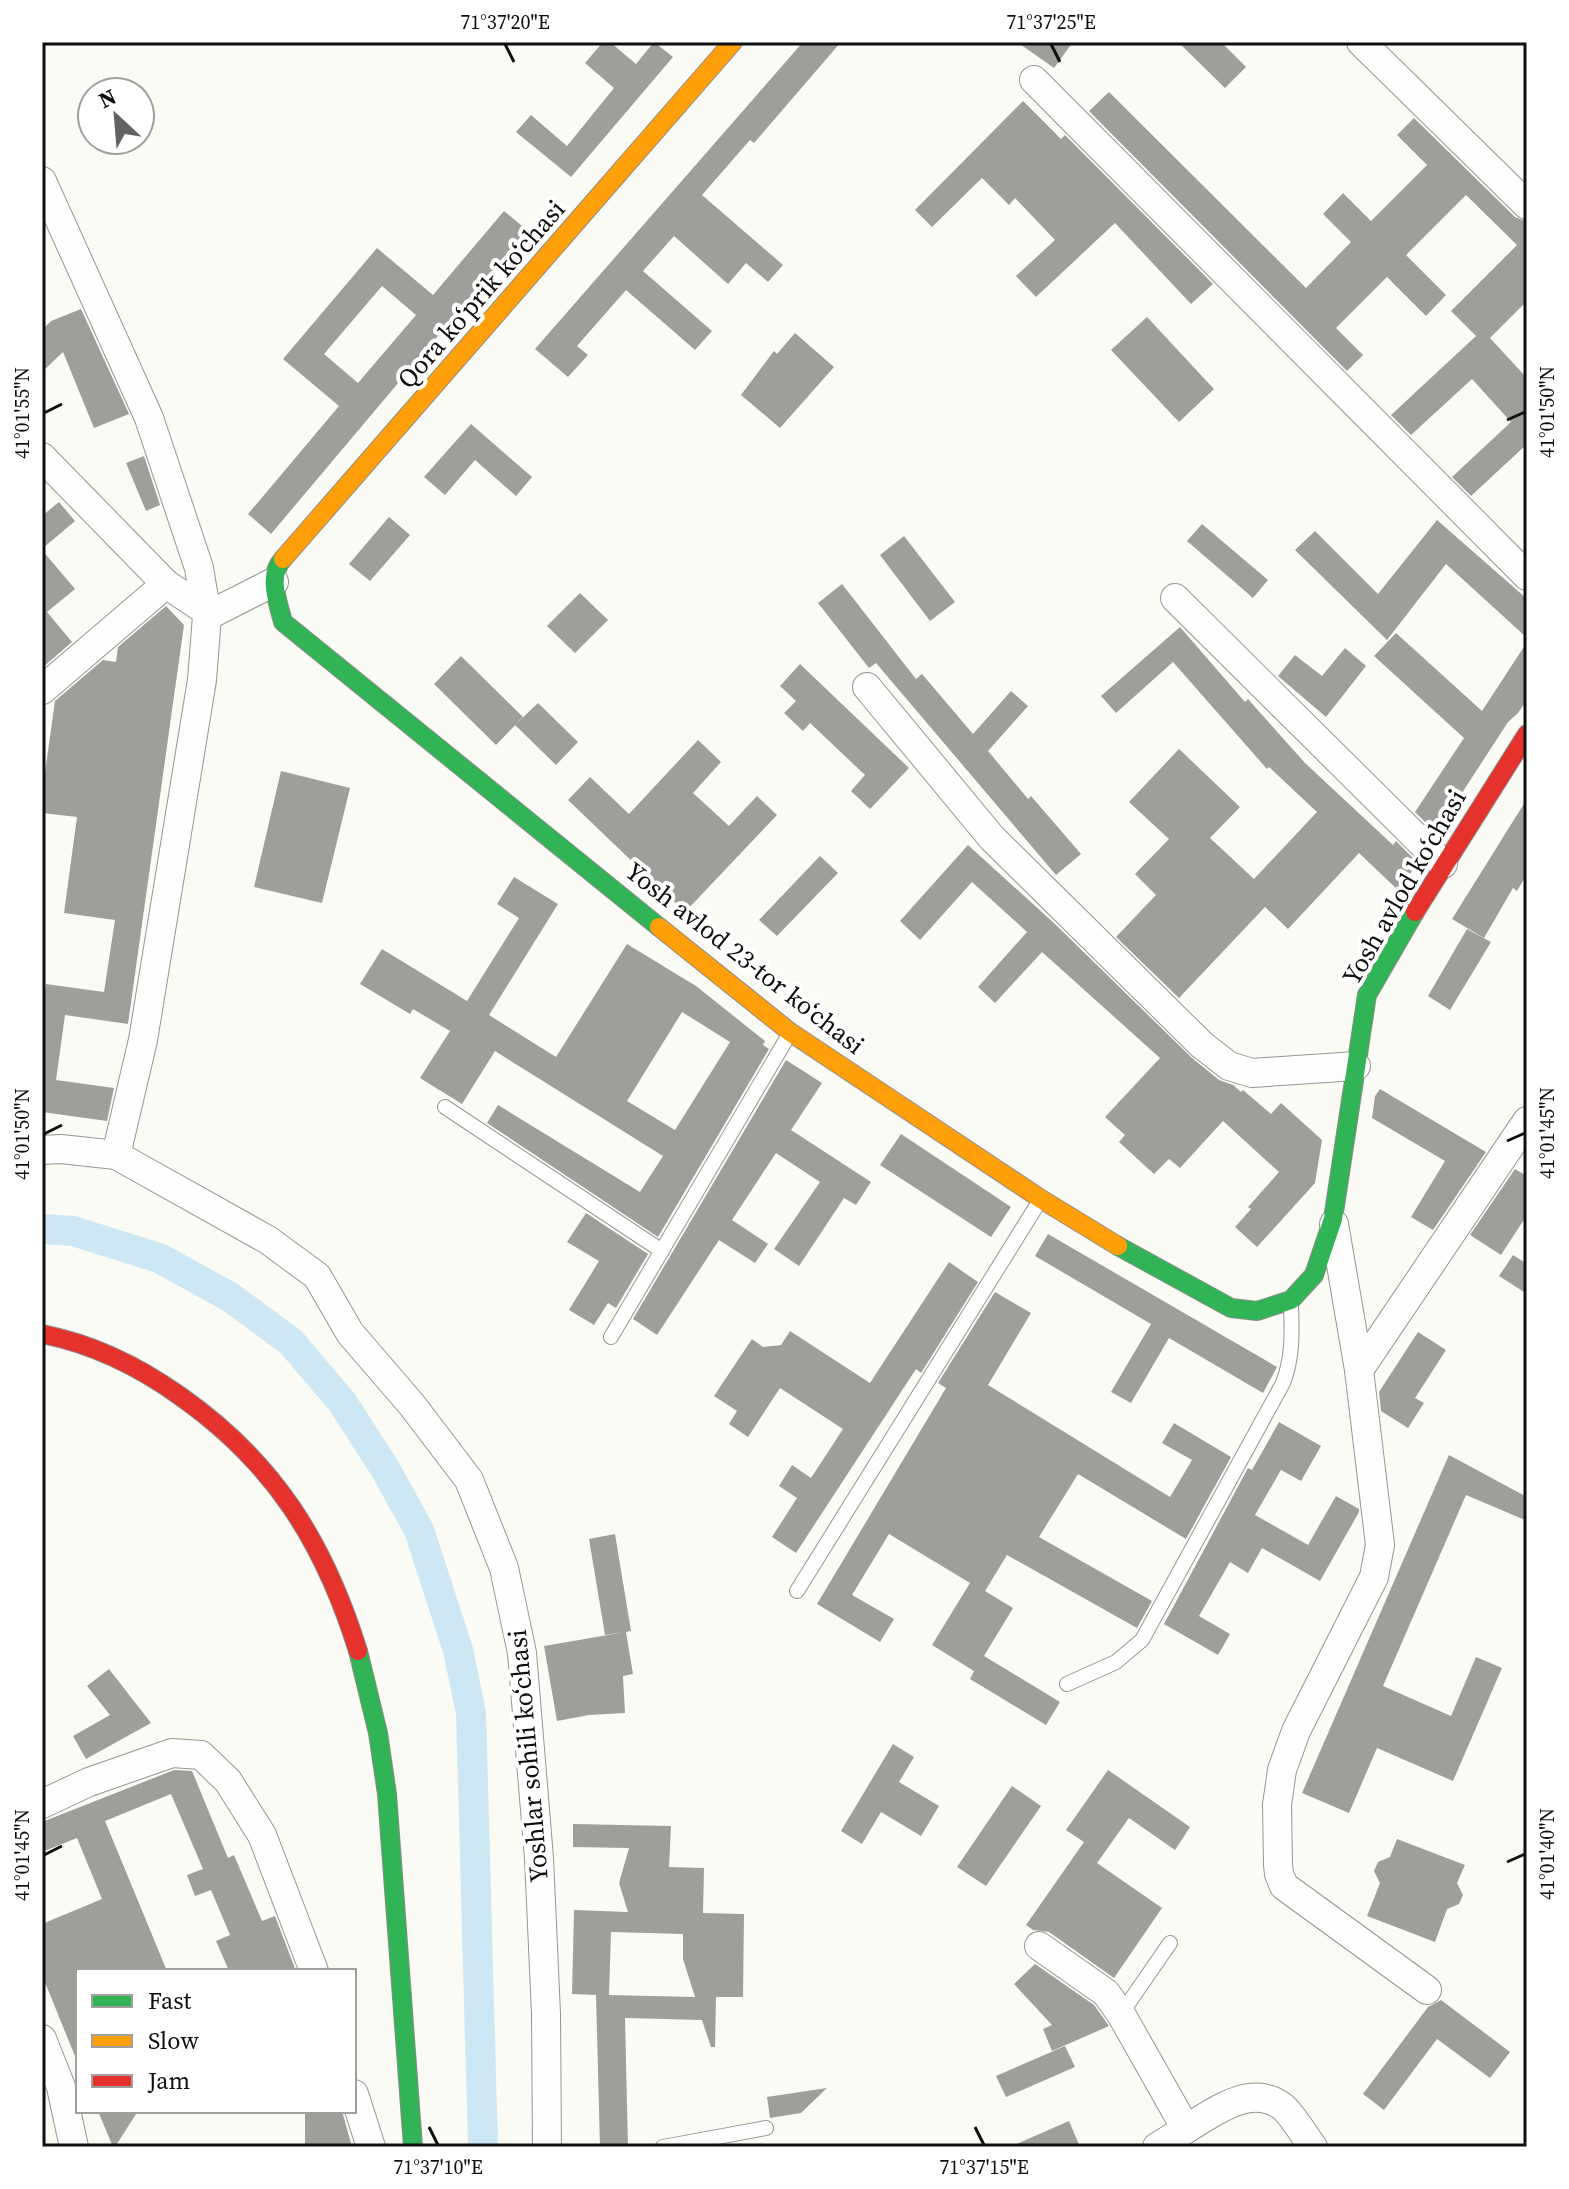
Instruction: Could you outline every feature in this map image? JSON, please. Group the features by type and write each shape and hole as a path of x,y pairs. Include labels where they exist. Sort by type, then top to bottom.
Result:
{"street":[{"name":"Qora koʻprik koʻchasi","path":"266,587 278,564 733,42"},
{"path":"1361,42 1527,205"},
{"path":"1034,80 1527,576"},
{"path":"42,181 149,418 214,610 143,1040 116,1155 42,1150"},
{"path":"42,457 166,584 214,610"},
{"path":"42,690 166,584"},
{"path":"214,610 266,587"},
{"name":"Yosh avlod 23-tor koʻchasi","path":"266,587 283,622 790,1032 1041,1199 1141,1260 1231,1308 1257,1311 1291,1300"},
{"path":"1175,598 1443,864"},
{"path":"867,687 992,838 1202,1045 1229,1066 1252,1073 1356,1066"},
{"name":"Yosh avlod koʻchasi","path":"1333,1219 1367,995 1443,864 1527,734"},
{"path":"1359,1370 1527,1121"},
{"name":"Yoshlar sohili koʻchasi","path":"116,1155 268,1240 317,1276 350,1333 412,1405 469,1480 504,1568 522,1653 540,1874 546,2014 547,2147"},
{"path":"1291,1300 1314,1275 1333,1219"},
{"path":"1333,1219 1359,1370 1380,1545 1374,1577 1296,1731 1282,1770 1277,1805 1279,1874 1284,1886 1427,1990"},
{"path":"42,1334 75,1340 109,1354 189,1399 233,1437 273,1479 309,1528 334,1579 370,1689 380,1737 387,1794 413,2147"},
{"path":"42,1804 89,1782 172,1753 201,1755 228,1781 262,1835 313,1969"},
{"path":"1039,1946 1106,1993 1186,2129"},
{"path":"42,2039 61,2087 74,2147"},
{"path":"1157,2147 1232,2101 1248,2098 1266,2099 1282,2107 1313,2147"},
{"path":"356,2100 371,2147"}],"lane":[{"path":"611,1337 790,1032"},
{"path":"445,1107 662,1251"},
{"path":"797,1591 1041,1199"},
{"path":"1067,1684 1116,1662 1131,1651 1146,1632 1283,1383 1290,1366 1292,1349 1291,1300"},
{"path":"1121,2014 1170,1943"},
{"path":"663,2147 766,2128"}],"building":[{"path":"603,42 610,42 636,64 654,42 673,57 571,177 516,132 531,115 567,146 614,88 585,63"},
{"path":"803,42 841,42 754,143 750,140 702,195 783,265 768,282 746,263 728,284 674,236 643,271 712,331 695,350 626,290 577,346 588,355 568,377 535,349"},
{"path":"1017,42 1073,42 1054,68"},
{"path":"1178,42 1221,42 1246,67 1225,88"},
{"path":"1109,92 1306,288 1351,242 1323,214 1343,193 1371,221 1427,165 1397,135 1414,118 1515,217 1527,222 1527,301 1490,338 1527,378 1527,444 1471,496 1452,477 1511,422 1472,379 1411,435 1391,415 1476,336 1451,311 1517,245 1466,195 1406,255 1446,295 1426,316 1387,277 1336,328 1363,355 1347,371 1089,111"},
{"path":"1023,101 1061,139 1065,135 1213,284 1191,304 1115,223 1036,297 1016,276 1055,240 1015,198 1009,205 982,178 932,227 915,210"},
{"path":"504,211 527,230 271,534 248,514 339,406 283,359 377,248 433,295","holes":["382,286 416,315 358,383 324,354"]},
{"path":"81,309 129,414 94,428 63,352 42,372 42,330 51,321"},
{"path":"1147,317 1214,389 1179,422 1111,350"},
{"path":"795,333 834,367 780,428 741,395 774,351 777,354"},
{"path":"471,424 532,477 516,496 475,460 445,495 424,477"},
{"path":"144,456 160,505 146,511 126,463"},
{"path":"59,502 75,521 42,549 42,516"},
{"path":"389,517 410,535 370,581 349,564"},
{"path":"1437,520 1527,599 1527,638 1446,564 1387,640 1295,550 1315,531 1378,594"},
{"path":"1202,524 1268,580 1253,598 1187,541"},
{"path":"904,536 955,602 930,621 880,555"},
{"path":"42,550 75,589 47,612 72,642 42,668"},
{"path":"842,584 916,679 922,674 973,734 1011,691 1028,706 988,751 1028,799 1031,796 1081,854 1056,875 876,663 869,668 818,603"},
{"path":"580,593 608,620 575,653 547,626"},
{"path":"166,606 184,625 128,1024 65,1015 56,1080 114,1088 107,1121 42,1112 42,1014 46,984 104,992 115,920 64,913 77,817 42,813 55,701 103,660 116,662 118,647"},
{"path":"1180,627 1245,702 1248,699 1305,763 1393,845 1396,841 1417,862 1400,892 1359,853 1288,929 1265,907 1179,998 1116,937 1156,895 1135,874 1169,839 1129,802 1179,749 1240,807 1210,838 1254,879 1317,812 1269,767 1267,769 1173,662 1116,713 1101,696"},
{"path":"1396,633 1482,711 1527,642 1527,700 1508,722 1436,833 1415,812 1464,738 1374,656"},
{"path":"1345,648 1366,666 1326,717 1278,676 1295,655 1322,676"},
{"path":"461,656 523,717 496,745 434,684"},
{"path":"800,664 909,768 870,809 851,791 865,775 810,723 803,731 784,713 796,701 780,686"},
{"path":"538,703 578,742 556,765 515,725"},
{"path":"698,740 721,762 693,793 729,826 757,796 777,815 685,912 568,800 590,777 629,814"},
{"path":"281,771 350,788 322,903 254,887"},
{"path":"1527,799 1527,874 1517,891 1513,888 1484,938 1452,919"},
{"path":"968,845 1055,924 1192,1058 1219,1080 1241,1092 1243,1090 1271,1114 1281,1103 1322,1140 1315,1183 1257,1247 1235,1227 1279,1172 1223,1121 1180,1168 1169,1159 1154,1174 1119,1142 1125,1135 1105,1117 1160,1058 1042,952 995,1003 978,987 1027,932 972,882 920,940 900,921"},
{"path":"820,856 838,873 777,936 759,920"},
{"path":"514,877 558,904 489,1015 556,1057 627,944 696,986 765,1041 763,1045 769,1049 658,1237 487,1123 498,1105 640,1192 663,1156 495,1051 462,1104 420,1078 450,1031 413,1009 410,1014 360,984 382,949 467,1001 519,918 497,904","holes":["682,1012 730,1042 675,1130 627,1101"]},
{"path":"1467,929 1491,942 1450,1010 1428,996"},
{"path":"786,1060 822,1083 791,1130 871,1182 856,1205 844,1198 799,1266 774,1249 820,1182 776,1153 732,1220 768,1244 755,1263 719,1240 657,1335 633,1319"},
{"path":"1380,1089 1486,1152 1433,1230 1411,1217 1445,1161 1372,1118 1375,1096"},
{"path":"901,1134 1011,1207 991,1237 880,1165"},
{"path":"1515,1169 1527,1176 1527,1215 1501,1255 1470,1235"},
{"path":"586,1213 648,1254 616,1308 608,1303 594,1325 569,1310 599,1261 567,1242"},
{"path":"1048,1234 1277,1367 1263,1393 1169,1338 1131,1403 1111,1392 1151,1324 1035,1256"},
{"path":"1513,1255 1527,1264 1527,1294 1499,1276"},
{"path":"949,1262 978,1282 921,1373 916,1369 796,1553 772,1537 797,1498 779,1486 792,1465 811,1478 843,1429 780,1388 748,1437 729,1424 737,1411 714,1396 752,1339 763,1347 781,1345 790,1331 870,1383"},
{"path":"995,1292 1031,1313 988,1385 1170,1497 1192,1460 1162,1443 1174,1423 1231,1457 1186,1539 1078,1474 1039,1537 1152,1601 1137,1628 1007,1555 985,1591 1013,1608 984,1656 1060,1702 1046,1725 970,1679 974,1671 932,1645 970,1583 889,1534 852,1595 894,1619 880,1642 817,1604 946,1388 938,1383"},
{"path":"1418,1332 1446,1350 1415,1398 1424,1403 1408,1428 1381,1411 1379,1392"},
{"path":"1279,1422 1321,1446 1301,1481 1281,1470 1255,1515 1308,1545 1336,1496 1359,1509 1359,1512 1320,1581 1262,1548 1248,1573 1230,1562 1199,1616 1230,1634 1218,1655 1164,1624 1248,1468 1252,1470"},
{"path":"1449,1455 1527,1497 1527,1521 1466,1495 1383,1686 1451,1716 1476,1657 1502,1668 1453,1781 1377,1748 1349,1813 1302,1793"},
{"path":"615,1534 631,1631 626,1632 633,1674 623,1676 625,1713 557,1721 544,1646 625,1632 605,1635 589,1539"},
{"path":"109,1669 151,1723 86,1759 73,1736 110,1715 87,1686"},
{"path":"893,1744 914,1757 899,1782 939,1806 921,1836 881,1812 862,1844 841,1831"},
{"path":"174,1770 192,1771 228,1858 234,1855 262,1921 275,1916 295,1969 228,1969 216,1941 230,1935 211,1890 195,1896 187,1875 203,1869 171,1794 105,1821 166,1969 76,1969 76,2059 42,1975 42,1924 102,1899 77,1838 42,1852 42,1822"},
{"path":"1108,1770 1190,1827 1175,1850 1129,1818 1097,1863 1162,1908 1114,1978 1049,1932 1033,1930 1026,1925 1084,1842 1066,1830"},
{"path":"1012,1786 1041,1806 986,1886 957,1867"},
{"path":"573,1824 671,1826 669,1867 704,1868 703,1913 744,1914 743,1997 716,1997 715,2047 711,2047 702,2020 625,2018 628,2147 600,2147 596,1995 572,1994 574,1910 628,1912 619,1883 629,1848 573,1847","holes":["611,1932 683,1934 683,1959 695,1997 609,1995"]},
{"path":"1397,1839 1465,1865 1457,1883 1463,1895 1459,1904 1447,1909 1435,1942 1367,1916 1380,1883 1374,1871 1378,1862 1390,1857"},
{"path":"1035,1964 1094,2005 1109,2026 1052,2051 1043,2029 1052,2025 1014,1984"},
{"path":"1441,2000 1510,2052 1490,2078 1437,2039 1384,2110 1363,2094 1428,2007"},
{"path":"1065,2046 1075,2067 1006,2097 996,2076"},
{"path":"827,2088 801,2113 770,2118 767,2097"},
{"path":"99,2113 137,2113 115,2147"},
{"path":"305,2113 343,2113 352,2147 305,2147"},
{"path":"1069,2121 1080,2147 1010,2147"}],"waterway":[{"path":"42,1229 73,1231 159,1258 230,1297 291,1342 342,1402 384,1467 419,1530 458,1650 471,1713 483,2147"}],"traffic: fast":[{"path":"283,559 275,581 283,622 659,927"},
{"path":"1118,1246 1231,1308 1257,1311 1291,1300 1314,1275 1333,1219 1367,995 1415,912"},
{"path":"358,1651 378,1733 387,1794 413,2147"}],"traffic: slow":[{"path":"283,559 733,42"},
{"path":"659,927 790,1032 1041,1199 1118,1246"}],"traffic: jam":[{"path":"1415,912 1527,734"},
{"path":"42,1334 97,1350 148,1375 213,1421 243,1448 292,1507 312,1540 329,1574 358,1651"}]}
